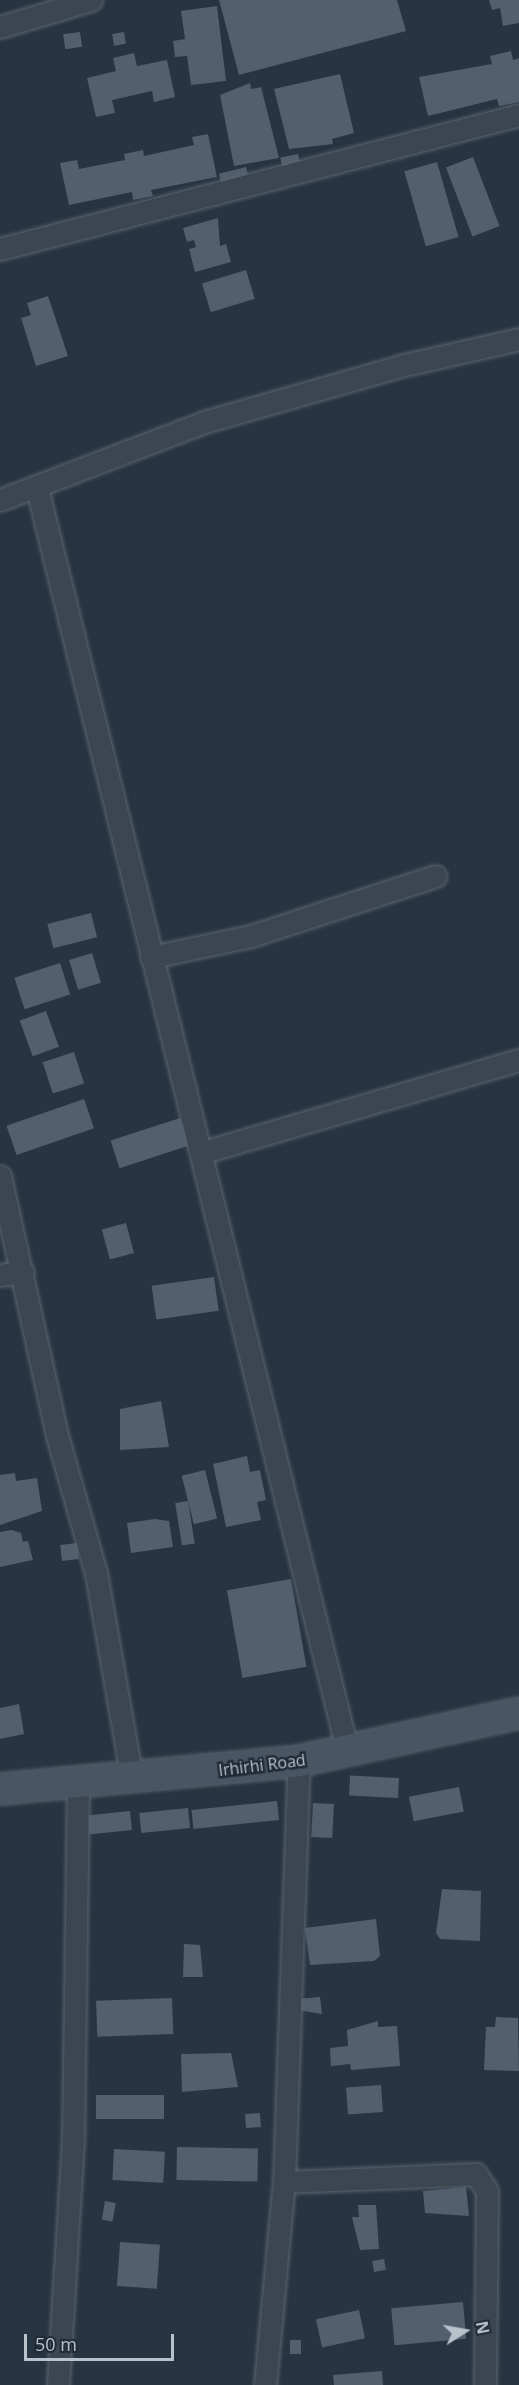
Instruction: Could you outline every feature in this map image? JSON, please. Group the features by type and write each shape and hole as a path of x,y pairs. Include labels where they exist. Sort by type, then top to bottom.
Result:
{"street":[{"path":"0,27 92,0"},
{"path":"0,249 519,115"},
{"path":"0,500 37,488 204,422 400,366 519,339"},
{"path":"37,488 151,957 204,1152 348,1754"},
{"path":"151,957 252,936 436,876"},
{"path":"204,1152 519,1060"},
{"path":"0,1176 58,1439 96,1573 132,1780"},
{"path":"0,1275 23,1272"},
{"name":"Irhirhi Road","path":"0,1790 78,1782 132,1780 348,1754 519,1713"},
{"path":"265,2385 284,2182 299,1761"},
{"path":"58,2385 72,2141 78,1782"},
{"path":"284,2182 476,2174 487,2191 484,2385"}],"building":[{"path":"219,0 397,0 406,31 239,75"},
{"path":"489,0 519,0 519,23 503,26 500,8 492,10"},
{"path":"217,6 226,81 191,85 187,56 175,57 173,41 185,39 181,11"},
{"path":"80,32 82,47 65,49 63,34"},
{"path":"124,32 126,44 114,46 112,34"},
{"path":"511,51 513,60 519,58 519,102 499,106 497,99 428,116 419,77 492,64 490,56"},
{"path":"134,53 137,66 167,60 175,97 154,102 152,91 112,100 115,113 96,117 87,78 116,71 113,58"},
{"path":"340,74 354,133 332,139 333,144 289,149 274,89"},
{"path":"250,83 251,89 261,87 279,158 234,166 220,95"},
{"path":"208,134 217,177 151,190 153,196 133,200 132,192 69,205 60,163 77,160 79,169 125,160 124,154 143,150 144,156 194,145 192,137"},
{"path":"298,154 300,164 282,167 280,157"},
{"path":"473,157 500,226 472,236 446,167"},
{"path":"437,162 458,237 426,246 404,171"},
{"path":"246,167 249,179 222,185 219,174"},
{"path":"218,218 220,246 226,244 231,262 195,272 189,249 196,247 194,240 187,242 183,228"},
{"path":"246,270 255,299 211,312 202,283"},
{"path":"48,296 68,356 36,366 21,318 31,315 27,303"},
{"path":"91,913 97,937 53,948 47,924"},
{"path":"92,953 101,983 78,990 69,960"},
{"path":"60,963 70,994 25,1009 14,978"},
{"path":"46,1011 59,1047 33,1056 20,1021"},
{"path":"74,1052 84,1083 53,1094 43,1062"},
{"path":"84,1099 94,1128 17,1155 6,1126"},
{"path":"180,1118 189,1146 120,1168 111,1141"},
{"path":"126,1223 134,1253 110,1259 102,1229"},
{"path":"214,1277 219,1311 156,1319 152,1286"},
{"path":"161,1401 169,1447 120,1450 120,1409"},
{"path":"247,1456 250,1472 260,1470 266,1500 257,1502 261,1520 226,1527 213,1464"},
{"path":"205,1470 217,1519 194,1524 182,1476"},
{"path":"15,1473 16,1481 37,1478 42,1511 0,1525 0,1475"},
{"path":"188,1501 195,1543 182,1546 175,1503"},
{"path":"155,1519 169,1521 173,1547 131,1553 127,1523"},
{"path":"12,1530 21,1533 23,1542 28,1541 33,1560 0,1567 0,1532"},
{"path":"77,1543 79,1559 62,1561 60,1545"},
{"path":"291,1579 306,1667 242,1678 227,1590"},
{"path":"19,1704 24,1734 0,1739 0,1708"},
{"path":"350,1775 399,1778 398,1798 349,1795"},
{"path":"459,1787 464,1812 414,1821 409,1797"},
{"path":"277,1801 279,1820 193,1829 191,1810"},
{"path":"313,1803 334,1804 332,1838 311,1837"},
{"path":"188,1808 190,1828 141,1833 139,1813"},
{"path":"130,1811 132,1830 89,1834 87,1815"},
{"path":"442,1889 481,1891 480,1941 440,1939 436,1933"},
{"path":"376,1919 380,1956 374,1961 310,1965 305,1928"},
{"path":"184,1944 200,1945 203,1977 183,1977"},
{"path":"320,1997 322,2014 297,2010 296,1999"},
{"path":"172,1998 173,2034 97,2037 96,2001"},
{"path":"496,2017 518,2018 519,2071 484,2070 486,2027 495,2027"},
{"path":"378,2021 378,2027 397,2026 400,2066 351,2070 350,2064 331,2066 330,2048 348,2046 347,2030"},
{"path":"231,2053 238,2087 182,2092 181,2054"},
{"path":"381,2085 383,2112 348,2114 346,2087"},
{"path":"96,2095 164,2095 164,2119 96,2119"},
{"path":"260,2113 261,2127 246,2128 245,2114"},
{"path":"177,2147 258,2148 257,2181 176,2180"},
{"path":"114,2149 165,2152 163,2183 112,2180"},
{"path":"466,2187 469,2216 425,2213 423,2191"},
{"path":"105,2201 116,2203 113,2222 102,2220"},
{"path":"358,2205 376,2205 379,2249 360,2250 352,2217 359,2217"},
{"path":"120,2242 160,2245 157,2289 117,2286"},
{"path":"384,2259 386,2270 374,2272 372,2261"},
{"path":"463,2302 466,2339 394,2345 391,2308"},
{"path":"359,2310 365,2338 322,2348 316,2319"},
{"path":"290,2340 301,2340 301,2354 290,2354"},
{"path":"382,2371 383,2385 334,2385 333,2375"}]}
